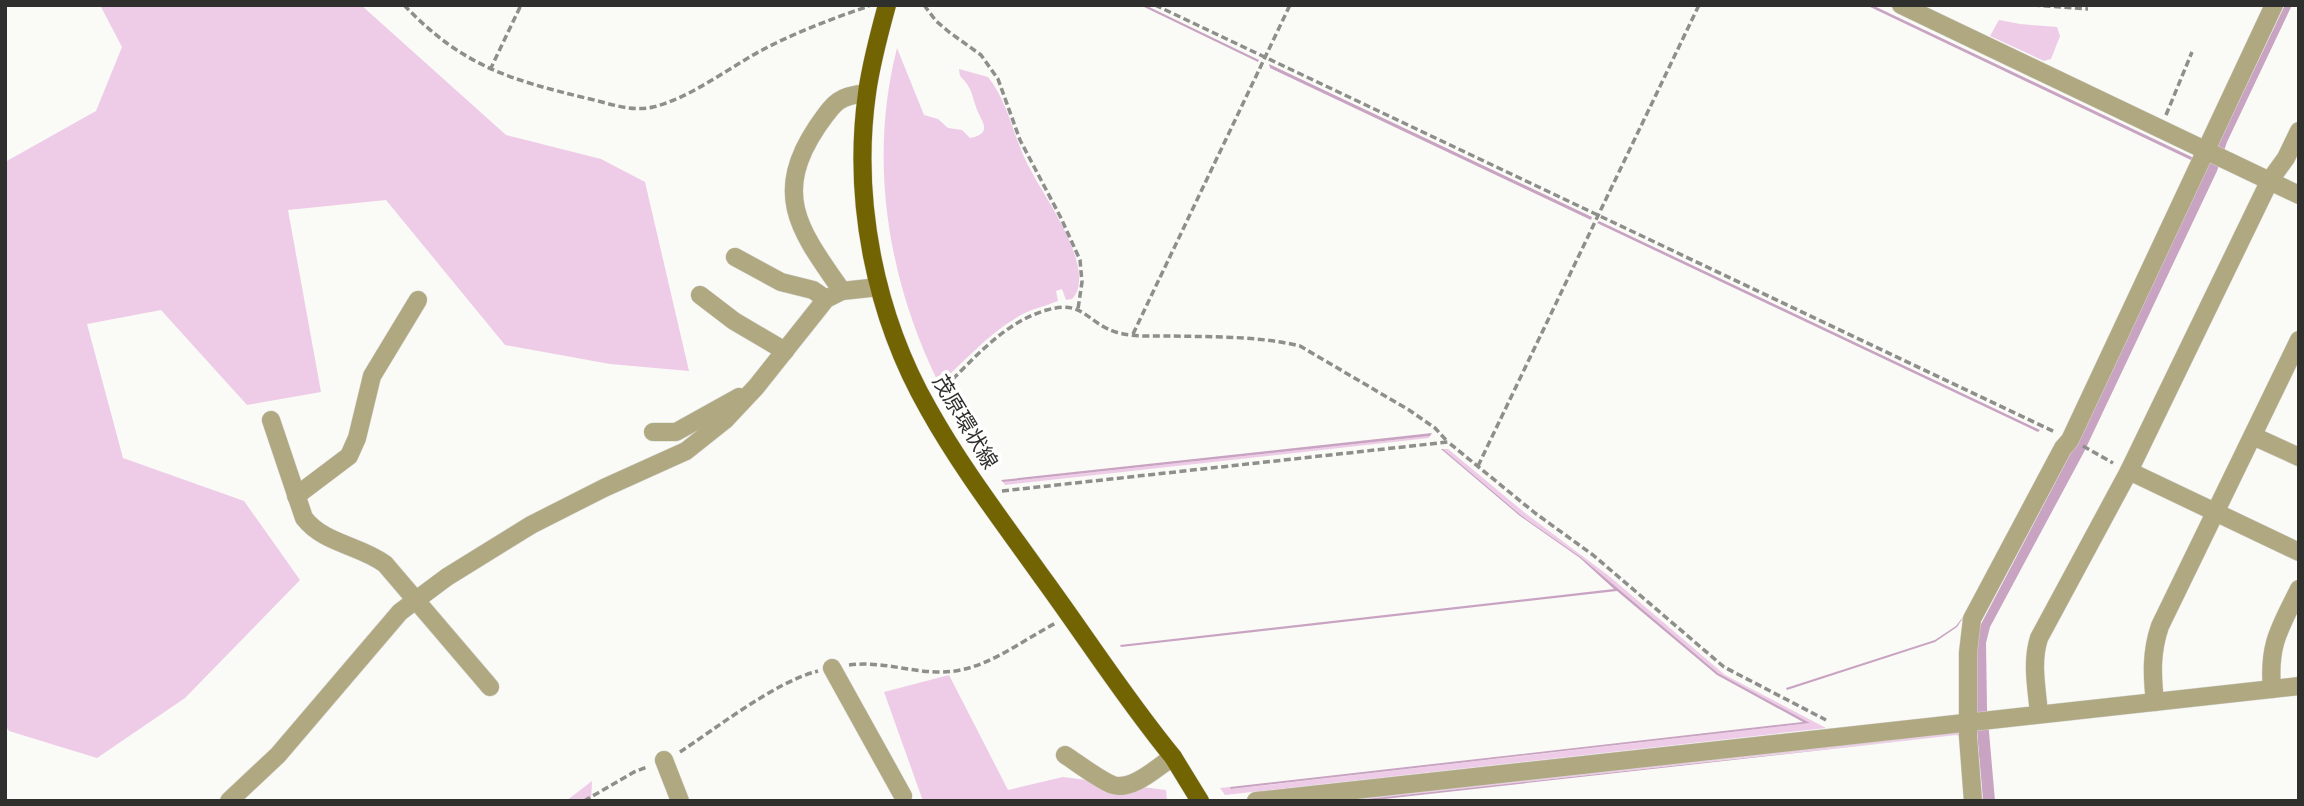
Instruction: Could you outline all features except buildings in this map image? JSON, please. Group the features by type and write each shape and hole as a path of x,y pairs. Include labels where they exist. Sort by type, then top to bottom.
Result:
{"main road":[{"name":"茂原環状線","path":"887,5 867,93 864,189 879,287 900,348 926,404 980,489 1172,757 1200,801"}],"street":[{"path":"1900,5 2299,195"},
{"path":"1973,801 1968,722 1968,653 1972,619 2063,448 2070,440 2274,5"},
{"path":"834,295 801,227 794,197 794,177 805,146 833,103 849,95 867,93"},
{"path":"2039,714 2035,665 2039,638 2129,471 2270,180 2286,159 2299,131"},
{"path":"735,257 781,282 834,295 879,287"},
{"path":"700,295 734,321 785,351"},
{"path":"229,801 278,755 400,612 447,577 531,525 686,451 725,420 757,387 834,295"},
{"path":"296,496 349,456 357,438 372,376 418,300"},
{"path":"2155,702 2152,657 2154,641 2299,340"},
{"path":"653,432 676,432 757,387"},
{"path":"271,420 304,518 313,529 375,556 385,564 490,687"},
{"path":"2253,436 2299,457"},
{"path":"2129,471 2299,552"},
{"path":"2272,689 2271,653 2299,589"},
{"path":"832,668 903,796"},
{"path":"1256,801 2299,686"},
{"path":"1065,755 1113,785 1126,785 1142,778 1172,757"},
{"path":"664,760 680,801"}],"path":[{"path":"404,5 434,35 490,70 625,108 653,107 689,92 765,48 831,18 870,5"},
{"path":"490,70 521,5"},
{"path":"924,5 948,32 981,55 998,79 1025,151 1080,260 1082,282 1078,309"},
{"path":"1155,5 2070,440 2129,471"},
{"path":"1133,334 1290,5"},
{"path":"1478,466 1699,5"},
{"path":"2032,5 2088,9"},
{"path":"2160,130 2192,52"},
{"path":"926,404 1001,334 1020,321 1044,310 1062,306 1078,309 1101,326 1120,333 1237,338 1300,346 1435,428 1448,442 1535,513 1593,555 1724,667 1825,719 1848,734"},
{"path":"980,489 1003,491 1448,442"},
{"path":"584,801 634,772 664,760 775,690 807,674 832,668 880,663 936,672 967,670 995,658 1071,616"}],"shaded area":[{"path":"100,5 361,5 506,135 601,159 645,182 689,371 610,364 505,345 386,200 288,210 321,392 247,405 161,310 87,324 123,458 244,501 300,580 185,698 97,758 9,731 5,725 5,162 96,111 122,47"},
{"path":"1140,5 1145,5 1259,60 1258,62"},
{"path":"1866,5 1872,5 2194,158 2193,161"},
{"path":"2285,5 2292,5 2084,452 1990,627 1986,643 1987,709 1995,801 1983,801 1975,692 1979,628 2074,447"},
{"path":"1999,20 2057,27 2060,36 2051,59 2044,61 1990,36"},
{"path":"897,48 924,115 938,119 948,128 962,130 970,138 982,133 984,126 971,90 960,76 959,69 988,77 1005,107 1026,161 1062,224 1079,272 1078,287 1072,299 1066,300 1062,289 1056,291 1058,301 1026,312 1005,325 939,384 907,304 888,220 884,134 888,91"},
{"path":"1269,64 1592,217 1591,220 1270,68"},
{"path":"1599,221 2040,430 2038,432 1597,223"},
{"path":"1432,433 1430,436 1003,482 1001,480"},
{"path":"1430,436 1005,485 1003,482"},
{"path":"1441,449 1522,516 1582,558 1718,673 1810,723 1231,789 1230,787 1803,722 1717,675 1617,591 1121,647 1120,645 1614,589 1580,558 1520,516"},
{"path":"1443,449 1448,449 1525,513 1609,576 1725,675 1826,728 1225,795 1220,788 1232,789 1810,723 1718,673 1582,558 1522,516"},
{"path":"1966,613 1957,627 1935,642 1787,690 1786,688 1935,640 1956,626"},
{"path":"949,675 1008,790 1063,777 1166,790 1167,801 923,801 884,692"},
{"path":"1958,732 1962,737 1956,735 1348,801 1321,801"},
{"path":"1957,735 1366,801 1348,801"},
{"path":"592,781 591,801 566,801"}]}
